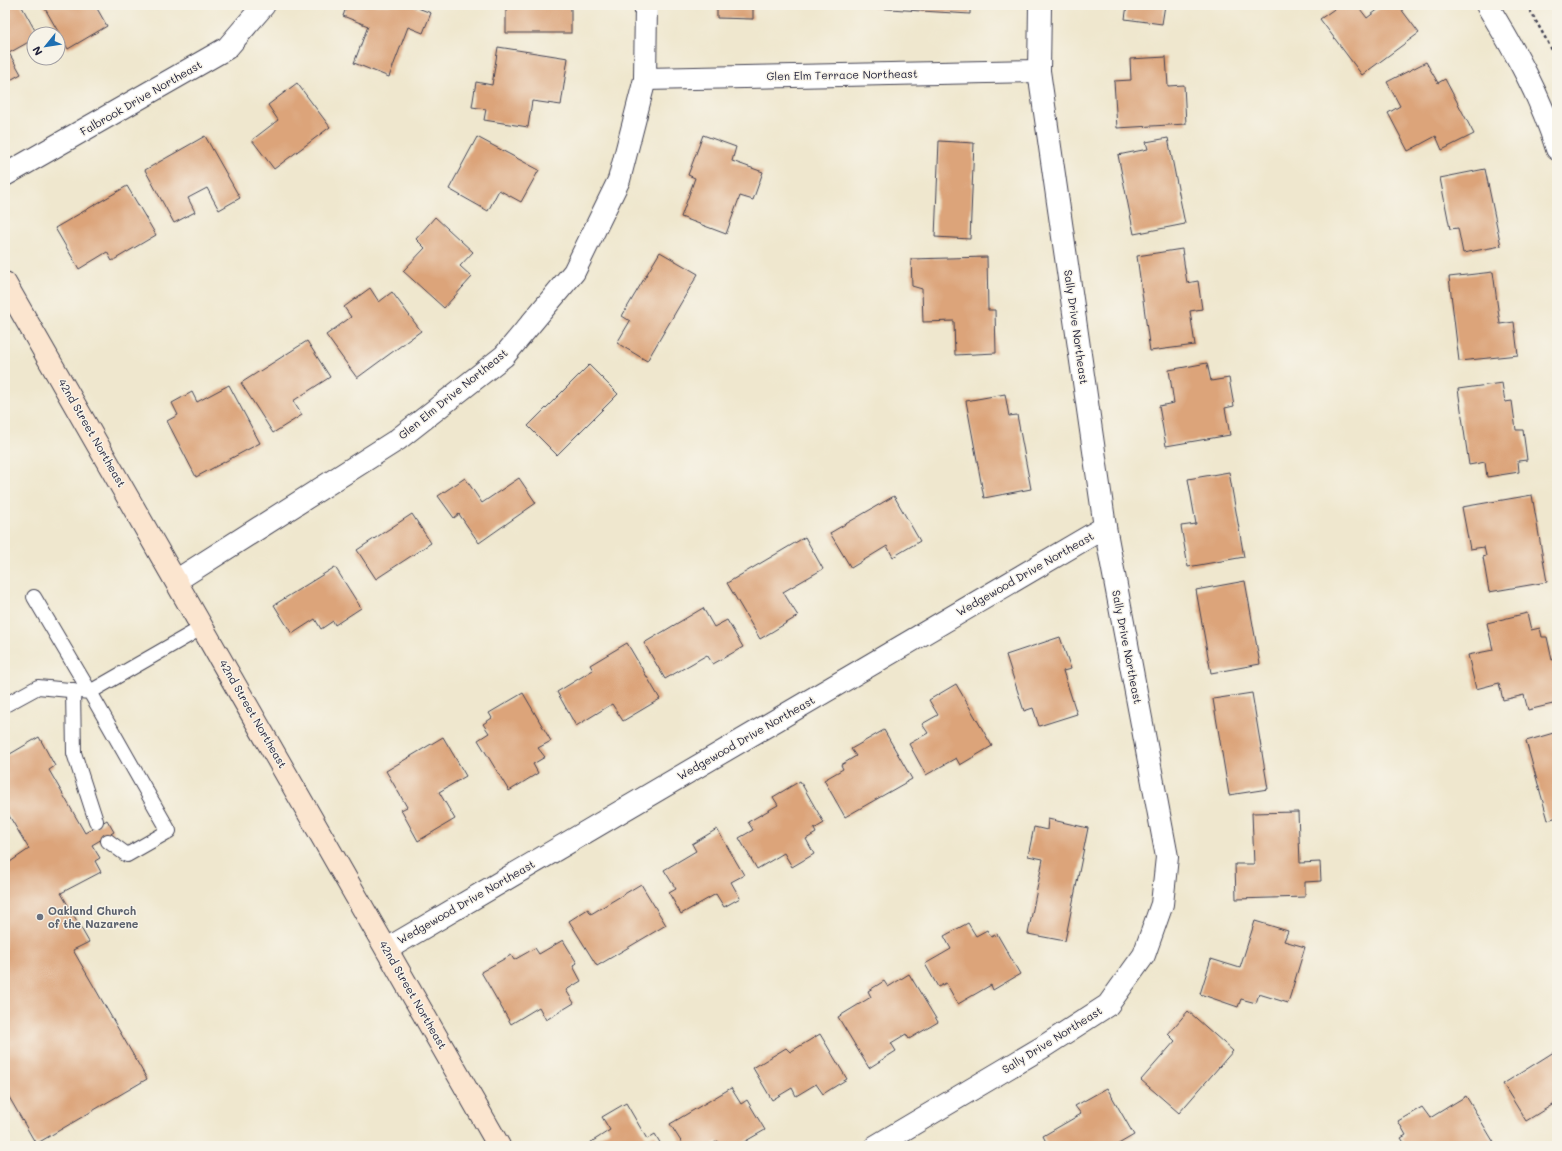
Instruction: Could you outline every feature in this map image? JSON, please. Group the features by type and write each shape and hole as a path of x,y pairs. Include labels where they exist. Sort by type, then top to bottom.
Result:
{"main road":[{"name":"42nd Street Northeast","path":"7,289 203,627 499,1146"}],"street":[{"name":"Falbrook Drive Northeast","path":"5,175 227,48 264,5"},
{"name":"Glen Elm Drive Northeast","path":"176,580 397,440 504,356 574,272 619,180 645,79 646,5"},
{"name":"Sally Drive Northeast","path":"876,1146 1043,1047 1108,1005 1144,955 1162,904 1167,857 1105,527 1039,71 1040,5"},
{"path":"1487,5 1522,63 1549,123 1557,149"},
{"name":"Glen Elm Terrace Northeast","path":"645,79 1039,71"},
{"name":"Wedgewood Drive Northeast","path":"387,949 1105,527"}],"lane":[{"path":"34,597 169,831 127,855 108,841"},
{"path":"5,705 38,686 90,692 203,627"},
{"path":"73,690 74,752 96,821"}],"path":[{"path":"1527,5 1557,59"}],"building":[{"path":"5,5 21,5 33,26 26,26 26,43 9,53 21,74 5,83"},
{"path":"43,5 95,5 107,26 68,49 66,45 66,26 55,26"},
{"path":"347,5 410,5 431,13 423,33 408,27 389,77 354,63 368,26 343,16"},
{"path":"506,5 571,5 571,33 506,33"},
{"path":"717,5 753,5 753,19 717,18"},
{"path":"873,5 970,5 970,14 873,8"},
{"path":"1127,5 1165,5 1162,24 1125,19"},
{"path":"1340,5 1357,5 1367,18 1384,5 1398,5 1419,33 1362,75 1320,19"},
{"path":"498,47 568,58 561,105 532,101 528,127 484,120 486,109 472,107 476,82 492,85"},
{"path":"1166,57 1168,86 1184,85 1186,124 1117,128 1114,81 1131,80 1130,59"},
{"path":"1426,62 1438,83 1445,79 1474,134 1442,150 1436,136 1408,151 1388,113 1400,106 1387,82"},
{"path":"297,83 330,127 274,169 252,140 278,120 268,105"},
{"path":"703,135 736,147 732,161 763,172 753,200 740,196 726,234 681,217 695,178 688,175"},
{"path":"205,136 240,198 219,210 207,188 188,198 195,212 174,223 145,170"},
{"path":"477,137 539,170 521,202 499,190 488,211 449,189"},
{"path":"1168,138 1185,224 1134,234 1118,155 1148,149 1146,142"},
{"path":"939,141 974,143 970,239 935,237"},
{"path":"1485,169 1501,246 1463,253 1458,228 1450,229 1440,178"},
{"path":"127,186 156,235 112,261 107,252 79,269 55,228"},
{"path":"435,217 473,252 460,266 472,277 444,308 403,271 425,248 416,239"},
{"path":"1182,249 1187,283 1198,281 1202,309 1190,311 1195,345 1150,351 1137,256"},
{"path":"660,252 698,274 647,361 617,343 630,321 622,316"},
{"path":"987,257 988,310 995,310 996,353 955,355 954,321 923,322 922,289 912,286 911,259"},
{"path":"1493,272 1500,324 1514,322 1518,355 1459,361 1449,277"},
{"path":"370,288 379,302 392,292 421,331 357,378 326,335 351,317 344,307"},
{"path":"307,341 330,377 293,401 302,415 273,433 241,383"},
{"path":"1207,363 1211,381 1229,378 1234,406 1225,408 1230,435 1166,446 1159,406 1174,403 1169,370"},
{"path":"589,365 618,394 557,455 528,426"},
{"path":"1502,383 1505,402 1512,401 1516,430 1523,430 1527,460 1518,461 1519,472 1487,477 1485,462 1469,465 1458,389"},
{"path":"229,385 260,443 196,477 167,421 178,415 172,403 192,392 197,402"},
{"path":"1005,394 1009,416 1017,415 1031,489 984,498 966,401"},
{"path":"1229,472 1244,557 1188,567 1181,526 1196,524 1188,479"},
{"path":"465,478 482,503 519,478 536,503 479,543 459,514 454,518 438,496"},
{"path":"1532,495 1547,582 1489,592 1483,557 1486,556 1484,547 1470,549 1462,507"},
{"path":"894,496 920,541 893,557 887,546 851,568 830,533"},
{"path":"412,514 431,543 376,579 357,550"},
{"path":"805,537 823,569 783,592 798,616 760,639 727,583"},
{"path":"335,567 361,608 335,625 333,621 321,629 315,619 292,634 274,605"},
{"path":"1245,581 1260,664 1211,673 1196,590"},
{"path":"703,608 714,627 727,620 743,647 713,664 707,655 665,679 644,643"},
{"path":"1527,613 1531,630 1540,628 1542,637 1547,637 1552,660 1557,658 1557,703 1528,710 1524,695 1503,700 1499,683 1476,689 1468,655 1493,650 1487,623"},
{"path":"1060,637 1071,669 1063,671 1077,714 1039,726 1033,708 1024,711 1006,655"},
{"path":"627,643 660,699 623,721 612,704 576,726 557,692 593,670 590,665"},
{"path":"956,684 992,746 960,765 956,758 926,775 909,744 928,733 922,724 938,715 929,700"},
{"path":"523,693 551,741 538,748 545,757 533,764 538,773 509,791 478,740 489,733 483,724 492,718 489,713"},
{"path":"1252,693 1268,789 1229,795 1213,699"},
{"path":"884,730 912,779 845,817 824,780 843,769 841,765 856,756 851,749"},
{"path":"1557,732 1557,817 1548,820 1526,741"},
{"name":"Oakland Church of the Nazarene","path":"39,737 55,766 49,770 85,833 107,820 114,832 92,845 100,858 95,861 101,872 61,893 89,942 73,950 147,1079 36,1144 5,1090 5,860 7,864 29,849 5,809 5,757"},
{"path":"443,737 466,776 439,792 455,819 418,841 401,810 407,807 386,771"},
{"path":"800,781 824,823 814,829 816,833 806,839 814,854 792,867 784,853 757,869 739,838 753,830 748,822 778,805 773,797"},
{"path":"1298,812 1300,863 1320,862 1321,881 1305,882 1305,897 1236,899 1235,864 1254,864 1252,813"},
{"path":"1048,819 1088,828 1065,941 1028,934 1043,859 1028,856 1034,827 1047,830"},
{"path":"717,829 744,875 731,882 740,898 724,907 716,894 681,914 669,893 676,889 664,870 696,851 692,844"},
{"path":"641,884 666,925 597,966 569,921 588,909 591,914"},
{"path":"1255,921 1288,931 1284,941 1305,947 1288,1003 1259,994 1256,1003 1241,999 1238,1007 1200,994 1211,959 1240,968"},
{"path":"968,923 976,936 987,930 991,937 997,934 1020,974 993,990 991,985 958,1004 946,983 938,987 925,964 951,949 944,936"},
{"path":"563,940 577,963 573,966 581,981 566,990 574,1003 546,1020 539,1007 511,1024 481,972 511,955 514,960 535,948 539,954"},
{"path":"909,974 938,1022 909,1039 906,1034 891,1043 896,1051 869,1068 838,1017 871,997 868,991 884,981 888,987"},
{"path":"1188,1011 1233,1051 1179,1113 1141,1080 1175,1041 1168,1034"},
{"path":"820,1034 847,1079 823,1094 816,1084 796,1096 792,1088 772,1100 753,1068 786,1048 790,1052"},
{"path":"1557,1050 1557,1102 1526,1121 1503,1084"},
{"path":"731,1088 741,1104 747,1100 765,1130 737,1146 720,1146 718,1141 709,1146 684,1146 670,1124"},
{"path":"1107,1088 1134,1135 1115,1146 1048,1146 1043,1136 1081,1114 1075,1106"},
{"path":"1466,1096 1496,1146 1401,1146 1405,1144 1401,1138 1406,1135 1398,1121 1422,1107 1430,1118"},
{"path":"626,1103 647,1139 655,1134 662,1146 585,1146 610,1130 602,1117"}],"place":[{"name":"Oakland Church of the Nazarene","path":"40,917"}]}
